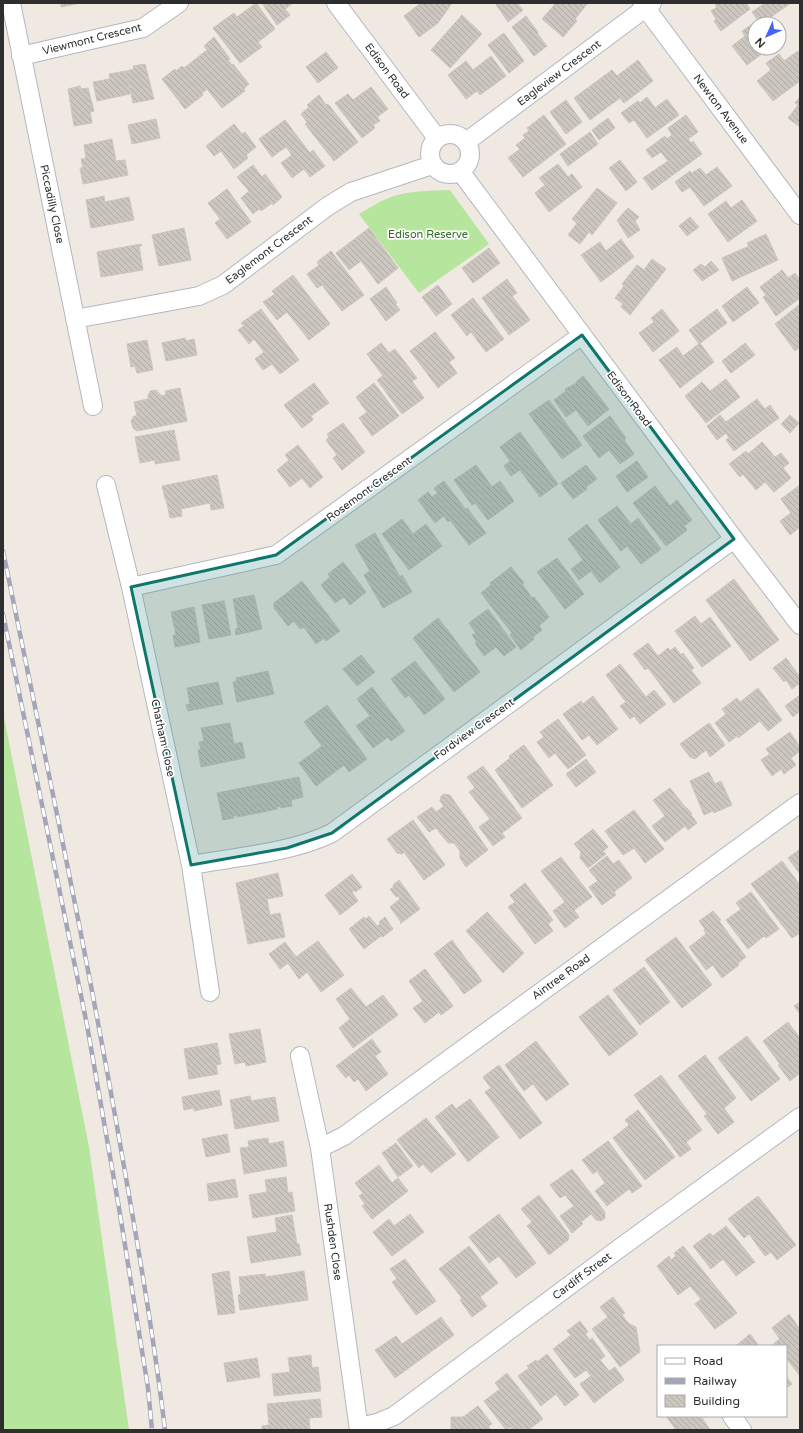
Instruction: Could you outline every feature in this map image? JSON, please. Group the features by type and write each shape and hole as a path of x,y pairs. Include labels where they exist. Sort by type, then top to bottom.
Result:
{"street":[{"name":"Piccadilly Close","path":"10,3 93,406"},
{"name":"Viewmont Crescent","path":"21,56 143,28 179,3"},
{"name":"Edison Road","path":"336,3 437,138"},
{"name":"Eagleview Crescent","path":"466,142 646,5"},
{"name":"Newton Avenue","path":"646,5 800,215"},
{"path":"443,135 456,135 466,142 470,155 465,167 460,171 448,174 442,173 432,165 430,159 430,148 437,138 443,135"},
{"name":"Eaglemont Crescent","path":"75,319 199,296 224,285 328,206 351,192 432,165"},
{"name":"Edison Road","path":"460,171 800,625"},
{"name":"Rosemont Crescent","path":"131,587 276,555 582,335"},
{"name":"Chatham Close","path":"106,485 131,587 191,865 210,992"},
{"name":"Fordview Crescent","path":"191,865 287,848 316,840 332,833 734,538"},
{"name":"Aintree Road","path":"320,1148 344,1136 800,803"},
{"name":"Rushden Close","path":"300,1056 320,1148 359,1429"},
{"name":"Cardiff Street","path":"359,1429 394,1416 613,1253 800,1117"},
{"path":"733,1417 742,1430"}],"highlighted area":[{"path":"582,335 734,539 332,833 287,848 191,865 131,587 276,555"}],"green space":[{"name":"Edison Reserve","path":"450,190 489,244 419,293 359,214 383,201 401,194"},
{"path":"3,712 89,1147 129,1430 3,1430"}],"building":[{"path":"61,3 81,3 61,7"},
{"path":"256,3 275,29 258,42 262,47 240,63 213,28 234,13 237,17"},
{"path":"262,3 293,3 285,9 290,15 277,25"},
{"path":"421,3 452,3 438,23 419,37 404,16"},
{"path":"495,3 517,3 523,10 508,22"},
{"path":"556,3 588,3 575,19 577,21 563,37 542,19"},
{"path":"714,3 746,3 750,9 721,31 714,21 716,19 711,11 717,7"},
{"path":"765,3 791,3 772,16 755,16 752,12"},
{"path":"462,15 482,34 450,68 431,50"},
{"path":"526,16 547,46 534,56 512,27"},
{"path":"747,28 747,56 759,56 747,65 732,46 745,36 742,31"},
{"path":"504,33 524,61 509,73 488,45"},
{"path":"214,37 230,59 228,60 249,84 244,89 245,91 222,108 207,89 202,93 203,95 185,109 162,79 175,69 176,71 182,66 184,68 207,50 204,46"},
{"path":"798,51 800,54 800,81 773,101 757,81 771,70 766,63 776,56 780,56 784,61"},
{"path":"326,52 338,68 318,83 306,67"},
{"path":"491,56 506,76 480,95 477,91 466,99 448,75 466,61 473,70"},
{"path":"638,60 653,81 624,103 620,98 590,120 574,98 612,70 617,76"},
{"path":"145,64 154,99 133,103 126,71 134,69 133,66"},
{"path":"126,71 130,94 97,101 93,82 110,79 109,74"},
{"path":"80,86 81,89 88,88 94,111 90,112 92,123 74,126 68,89"},
{"path":"371,87 388,109 377,117 380,121 373,125 375,128 362,138 335,103 348,94 353,100"},
{"path":"319,95 358,142 334,161 305,124 307,122 301,114 309,107 307,105"},
{"path":"647,97 655,108 667,99 679,115 647,138 634,120 629,123 621,113 638,101 640,103"},
{"path":"800,97 800,127 788,118 798,105 795,103"},
{"path":"566,100 582,122 566,134 550,112"},
{"path":"544,115 566,144 523,177 508,158 520,149 516,145 525,138 523,135 529,131 527,128"},
{"path":"686,115 698,132 688,139 691,143 693,141 702,154 652,190 643,178 668,161 661,152 652,158 646,150 665,136 667,139 672,135 668,128"},
{"path":"608,118 615,128 599,140 592,130"},
{"path":"156,119 160,138 132,144 128,125"},
{"path":"285,120 310,153 313,150 325,166 310,177 304,169 292,178 281,163 292,155 286,147 272,157 259,139"},
{"path":"234,124 242,134 245,132 256,147 246,155 248,158 234,169 221,151 214,156 206,146"},
{"path":"590,132 598,144 568,166 560,154"},
{"path":"112,139 116,161 125,160 128,175 83,184 80,168 83,168 81,159 86,158 84,145"},
{"path":"620,160 637,182 626,191 609,168"},
{"path":"558,164 568,177 572,174 582,187 549,212 535,193 545,185 539,178"},
{"path":"253,165 262,177 265,174 282,197 273,205 272,203 261,211 259,209 253,214 241,198 249,191 237,177"},
{"path":"717,167 732,186 704,206 690,187 682,192 675,182 690,171 692,173 700,168 706,175"},
{"path":"597,188 617,203 592,235 589,232 580,244 568,235 577,223 572,219"},
{"path":"227,189 251,222 227,239 215,223 220,219 208,203"},
{"path":"104,196 105,202 129,197 134,220 91,228 86,200"},
{"path":"742,200 757,221 728,242 708,214 726,201 731,208"},
{"path":"628,208 639,217 635,221 640,230 628,238 617,220"},
{"path":"690,217 699,227 687,236 679,226"},
{"path":"184,228 191,260 159,266 152,235"},
{"path":"369,228 398,268 378,284 361,261 349,270 336,253"},
{"path":"766,234 778,260 732,281 722,258 749,246 747,243"},
{"path":"621,239 634,257 601,282 581,255 600,242 606,251"},
{"path":"141,244 142,246 139,246 143,270 101,277 97,252"},
{"path":"489,248 500,263 473,283 462,268"},
{"path":"331,251 364,295 342,311 322,285 317,288 307,274 319,265 317,262"},
{"path":"652,259 666,269 630,315 621,307 623,304 615,298 624,286 622,284 637,265 644,270"},
{"path":"711,261 719,270 702,281 693,270 701,264 705,267"},
{"path":"782,270 788,278 795,273 800,280 800,298 776,316 763,297 766,295 760,287"},
{"path":"293,275 330,324 309,340 287,312 277,320 263,302 275,294 272,291"},
{"path":"507,279 517,293 512,296 530,320 509,335 482,298"},
{"path":"438,285 452,304 436,316 422,297"},
{"path":"386,287 400,310 386,321 370,299"},
{"path":"747,287 759,303 733,322 722,306"},
{"path":"473,298 504,339 486,352 471,332 467,336 451,315"},
{"path":"800,304 800,347 795,351 775,324"},
{"path":"261,309 299,360 280,374 272,364 263,370 255,359 264,352 254,339 249,344 238,330 244,326 241,323"},
{"path":"662,309 679,331 653,352 639,333 654,322 651,318"},
{"path":"717,309 727,323 699,344 689,330"},
{"path":"435,332 455,358 449,362 457,373 438,388 410,351"},
{"path":"185,338 186,341 194,339 197,355 166,361 162,343"},
{"path":"147,340 153,370 137,373 135,366 131,367 127,344"},
{"path":"381,343 389,353 395,349 417,378 412,381 424,398 402,414 377,380 383,376 367,354"},
{"path":"700,343 714,362 680,388 659,360 677,347 683,356"},
{"path":"745,343 755,355 731,373 722,361"},
{"path":"583,376 609,409 588,426 576,410 566,417 554,400 566,391 565,389 577,383 576,382"},
{"path":"726,379 740,397 706,423 685,396 702,382 710,391"},
{"path":"314,383 329,403 311,416 313,420 302,428 284,405"},
{"path":"374,383 399,416 372,436 359,418 367,412 356,397"},
{"path":"180,388 187,421 137,431 133,428 131,421 134,416 137,416 134,402 148,399 150,391 156,390 161,396 166,395 165,391"},
{"path":"757,399 765,409 770,405 779,418 734,451 726,440 729,438 726,433 717,440 707,426 720,415 726,422"},
{"path":"549,400 582,445 562,459 529,414"},
{"path":"790,415 799,423 790,433 781,424"},
{"path":"610,416 626,438 624,440 634,454 620,464 609,450 599,458 583,436"},
{"path":"343,423 365,452 342,470 333,458 337,455 326,440 329,437 327,434"},
{"path":"174,430 180,460 155,464 155,460 140,463 135,437"},
{"path":"520,432 558,484 540,497 520,470 511,476 504,466 510,461 500,447"},
{"path":"762,442 775,457 781,453 789,463 783,468 791,478 774,492 765,482 756,490 743,474 740,477 729,464 746,451 748,454"},
{"path":"298,445 323,477 310,488 302,478 290,487 277,470 289,460 285,455"},
{"path":"637,461 648,477 627,492 616,476"},
{"path":"476,465 492,487 500,481 514,501 488,520 475,503 472,505 454,480"},
{"path":"586,465 597,479 586,487 587,489 573,499 561,483"},
{"path":"217,475 224,508 211,510 210,503 181,509 182,516 170,518 162,486"},
{"path":"444,481 486,533 469,545 450,520 448,522 444,516 435,523 418,500 428,492 432,497 438,493 434,488"},
{"path":"800,485 800,527 790,535 780,521 791,513 781,499"},
{"path":"655,486 670,506 677,500 692,520 684,526 687,530 666,546 633,503"},
{"path":"617,506 631,524 638,518 661,549 641,564 627,546 621,551 598,520"},
{"path":"402,519 413,534 426,524 442,546 409,570 382,534"},
{"path":"587,524 620,567 600,583 591,571 579,580 571,569 583,560 568,539"},
{"path":"375,533 400,577 402,575 412,592 383,608 364,575 370,571 355,545"},
{"path":"557,558 584,594 565,609 537,572"},
{"path":"343,562 366,592 350,605 344,597 335,603 321,585 330,577 328,574"},
{"path":"511,567 524,583 522,584 532,598 534,597 549,617 539,626 542,630 521,650 510,635 512,633 481,593 491,585 490,583"},
{"path":"734,579 779,640 750,661 706,600"},
{"path":"302,581 340,631 326,641 324,638 316,644 304,627 300,629 294,621 288,626 274,608 274,603"},
{"path":"254,595 262,629 236,635 235,629 238,628 233,599"},
{"path":"224,601 231,635 209,639 202,605"},
{"path":"194,607 200,642 175,647 173,635 176,635 171,612"},
{"path":"488,609 516,647 504,656 496,647 484,656 475,643 477,642 472,635 476,633 469,623"},
{"path":"695,616 701,624 710,617 731,646 702,667 675,631"},
{"path":"438,618 480,672 454,692 413,638"},
{"path":"648,643 658,656 668,648 670,651 675,647 681,655 683,653 694,668 691,670 701,683 674,703 648,668 645,670 633,654"},
{"path":"361,655 375,672 357,686 343,669"},
{"path":"786,658 800,677 800,683 792,689 786,680 784,682 773,668"},
{"path":"415,661 445,699 424,715 409,695 405,698 391,679"},
{"path":"620,664 646,697 654,690 666,704 640,724 634,716 630,719 620,706 626,702 606,675"},
{"path":"268,671 274,694 237,702 233,682 237,681 236,678"},
{"path":"218,682 223,704 188,711 186,705 190,704 187,688"},
{"path":"372,687 405,731 391,741 388,737 373,748 356,726 370,716 357,699"},
{"path":"758,688 782,720 768,731 760,721 738,738 737,736 729,742 715,723 726,714 722,709 737,698 740,702"},
{"path":"800,695 800,713 799,712 793,717 785,706"},
{"path":"593,696 618,729 597,745 589,735 582,740 563,714 581,701 583,704"},
{"path":"327,705 367,759 349,772 344,765 316,786 299,763 322,746 304,722"},
{"path":"558,719 586,755 568,769 555,753 549,758 537,742 544,737 540,732"},
{"path":"230,723 234,744 242,742 245,758 201,767 198,750 201,750 199,742 204,741 201,728"},
{"path":"709,723 725,745 710,757 706,750 695,759 690,757 680,744"},
{"path":"790,732 800,747 800,751 791,758 796,765 784,774 781,769 772,776 761,760 770,754 766,749"},
{"path":"524,745 553,785 522,808 495,770 510,758 509,756"},
{"path":"586,759 596,772 576,787 566,774"},
{"path":"483,766 522,818 502,833 505,837 493,846 479,827 490,819 469,792 475,788 467,777"},
{"path":"709,772 715,784 721,781 732,805 714,813 713,811 704,815 690,781"},
{"path":"299,777 303,797 291,800 292,806 280,808 280,806 277,807 277,809 258,813 252,786"},
{"path":"252,786 258,813 237,817 237,815 233,816 234,818 223,820 217,793"},
{"path":"670,788 692,814 691,815 697,823 688,830 685,826 665,842 652,826 665,816 653,800"},
{"path":"444,794 450,795 488,850 466,867 460,858 460,851 454,843 448,843 436,828 429,832 417,817 432,807 436,812 444,806 440,801 441,796"},
{"path":"634,810 664,849 645,863 634,848 623,855 605,831"},
{"path":"413,820 445,865 424,880 404,852 402,854 397,853 387,839"},
{"path":"593,829 608,847 603,851 606,854 588,868 580,858 581,852 574,844"},
{"path":"800,849 800,874 788,858"},
{"path":"607,856 613,864 619,860 632,878 614,892 616,895 602,905 589,887 598,881 589,870"},
{"path":"561,857 592,897 574,910 579,917 565,928 553,911 565,902 541,871"},
{"path":"782,861 800,885 800,933 792,938 751,884"},
{"path":"278,873 283,896 267,899 270,915 280,913 285,937 248,944 236,883"},
{"path":"352,874 362,887 355,892 354,890 352,892 358,901 340,915 325,895"},
{"path":"399,880 420,909 400,924 401,922 390,907 400,899 398,896 396,897 390,889 394,887 393,885"},
{"path":"525,883 553,920 548,924 553,931 535,944 508,907 515,902 510,895"},
{"path":"751,892 779,929 766,938 764,936 748,949 726,920 741,909 736,903"},
{"path":"713,911 721,920 719,921 746,957 738,963 739,965 722,978 713,965 706,970 689,947 706,934 705,929 699,921"},
{"path":"487,912 524,953 503,973 466,931"},
{"path":"369,916 377,926 385,917 393,929 364,949 349,929 364,917 366,919"},
{"path":"676,937 712,985 682,1008 645,960"},
{"path":"452,940 482,981 464,994 434,954"},
{"path":"318,941 344,975 321,992 307,972 299,979 288,963 280,969 269,954 285,942 296,957"},
{"path":"644,967 670,1002 640,1025 613,990"},
{"path":"425,969 453,1006 441,1015 439,1012 425,1023 413,1008 423,1001 409,981"},
{"path":"351,988 366,1007 383,995 398,1015 353,1048 339,1028 350,1019 336,999"},
{"path":"608,995 638,1034 609,1056 579,1017"},
{"path":"800,1002 800,1014 794,1006"},
{"path":"788,1022 800,1038 800,1073 790,1081 778,1065 780,1064 763,1041"},
{"path":"260,1029 266,1062 246,1066 245,1062 235,1064 229,1034"},
{"path":"747,1036 780,1079 751,1101 718,1058"},
{"path":"372,1039 381,1052 375,1056 388,1074 366,1091 358,1079 354,1082 349,1075 346,1078 336,1066"},
{"path":"536,1041 569,1084 546,1101 533,1084 524,1091 505,1065"},
{"path":"217,1043 221,1064 216,1065 218,1074 189,1079 184,1049"},
{"path":"705,1055 736,1098 724,1108 734,1122 718,1134 704,1116 707,1114 678,1076"},
{"path":"499,1065 542,1123 520,1139 485,1092 491,1088 483,1077"},
{"path":"661,1075 702,1130 686,1142 691,1149 680,1157 634,1095"},
{"path":"219,1090 222,1105 194,1111 194,1108 184,1110 182,1097"},
{"path":"250,1096 251,1101 275,1097 279,1121 235,1129 230,1100"},
{"path":"470,1099 499,1137 468,1162 435,1117 452,1104 456,1109"},
{"path":"638,1110 675,1157 645,1180 613,1138 629,1125 625,1120"},
{"path":"426,1118 456,1154 431,1173 423,1164 419,1168 397,1140"},
{"path":"227,1134 230,1152 206,1157 202,1139"},
{"path":"268,1138 269,1144 283,1141 287,1166 244,1174 240,1148 249,1147 248,1141"},
{"path":"608,1141 642,1186 632,1193 629,1189 607,1206 595,1191 605,1183 597,1171 593,1174 582,1160"},
{"path":"396,1143 413,1166 398,1177 382,1153"},
{"path":"379,1165 392,1183 398,1178 408,1191 372,1219 362,1206 365,1204 359,1196 363,1193 355,1183"},
{"path":"572,1169 605,1212 605,1218 601,1221 596,1220 591,1214 581,1222 583,1224 572,1233 560,1216 574,1206 565,1195 560,1198 550,1185"},
{"path":"286,1177 288,1193 292,1192 295,1211 253,1218 249,1195 267,1192 265,1180"},
{"path":"235,1179 238,1197 209,1201 207,1184"},
{"path":"539,1195 569,1235 568,1240 549,1255 527,1226 532,1222 521,1209"},
{"path":"758,1196 796,1245 777,1260 771,1252 765,1256 749,1234 744,1238 728,1219"},
{"path":"410,1214 424,1232 392,1256 373,1232 389,1219 394,1226"},
{"path":"499,1214 536,1263 516,1278 499,1256 489,1263 469,1237"},
{"path":"292,1215 297,1244 299,1244 301,1255 251,1263 247,1237 277,1232 275,1218"},
{"path":"726,1226 755,1262 736,1276 723,1259 711,1269 693,1246 710,1233 713,1236"},
{"path":"469,1246 498,1283 480,1297 487,1306 472,1317 460,1300 462,1298 439,1269"},
{"path":"683,1246 737,1313 715,1329 695,1304 701,1299 690,1286 678,1295 657,1266 669,1256 671,1260 676,1256 674,1253"},
{"path":"405,1259 436,1301 416,1315 392,1282 397,1279 390,1269"},
{"path":"229,1271 235,1313 218,1315 212,1274"},
{"path":"304,1271 308,1300 240,1310 238,1295 241,1294 239,1277 265,1274 265,1277"},
{"path":"613,1297 625,1313 622,1315 629,1324 636,1327 640,1352 620,1367 592,1329 608,1317 600,1307"},
{"path":"789,1314 800,1329 800,1376 787,1359 787,1345 775,1345 774,1343 780,1339 772,1328"},
{"path":"441,1317 454,1335 395,1378 375,1350 396,1336 402,1344"},
{"path":"580,1321 588,1332 585,1334 590,1340 592,1338 605,1356 600,1360 609,1371 615,1367 624,1380 594,1403 580,1384 591,1376 586,1370 575,1378 553,1349 571,1335 567,1331"},
{"path":"750,1334 758,1345 737,1345"},
{"path":"547,1354 579,1395 565,1406 556,1394 541,1406 518,1376 529,1368 527,1366 536,1360 537,1362"},
{"path":"311,1355 312,1368 318,1367 321,1391 274,1396 272,1374 290,1372 288,1358"},
{"path":"257,1358 260,1377 227,1382 224,1363"},
{"path":"507,1373 543,1419 528,1430 524,1430 523,1428 520,1430 512,1430 510,1427 506,1430 484,1401 500,1389 495,1383"},
{"path":"787,1377 792,1384 787,1387"},
{"path":"320,1399 322,1417 309,1418 310,1430 262,1430 262,1426 269,1425 267,1404"},
{"path":"478,1406 492,1424 488,1426 491,1430 451,1430 451,1417 463,1417"},
{"path":"667,1417 702,1417 710,1430 676,1430"}],"railway":[{"path":"3,551 65,853 109,1079 134,1223 156,1361 165,1430"},
{"path":"3,614 87,1025 119,1208 148,1388 152,1430"}]}
